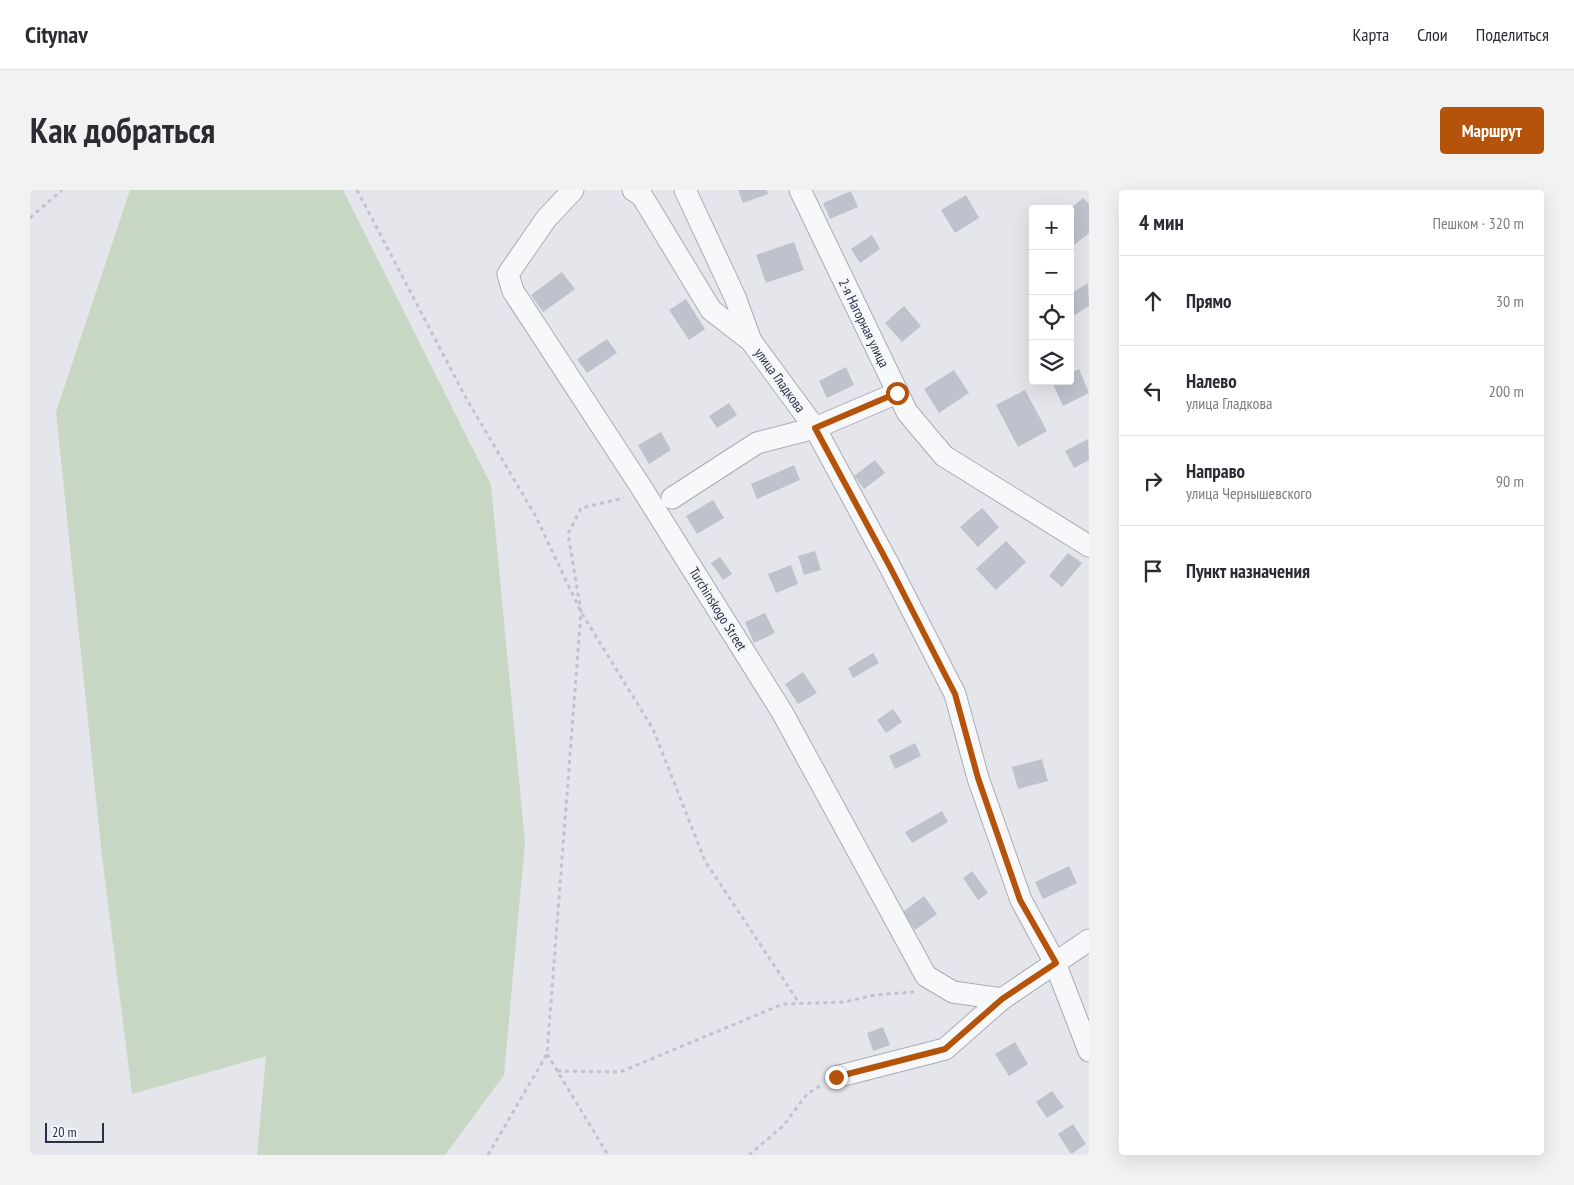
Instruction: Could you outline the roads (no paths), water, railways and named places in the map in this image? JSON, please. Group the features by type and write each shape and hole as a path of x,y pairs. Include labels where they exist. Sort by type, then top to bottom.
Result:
{"street":[{"name":"Turchinskogo Street","path":"573,190 546,219 508,274 513,291 648,498 782,712 926,976 953,992 1002,999"},
{"name":"улица Гладкова","path":"633,190 642,196 712,310 751,341 815,428 890,567 955,694 978,778 1020,900 1056,963 1089,1051"},
{"name":"улица Гладкова","path":"685,190 735,297 751,341"},
{"name":"2-я Нагорная улица","path":"800,190 907,412 944,456 1089,546"},
{"path":"672,498 757,443 815,428 897,393"},
{"path":"836,1077 945,1049 1002,999 1089,940"}]}
